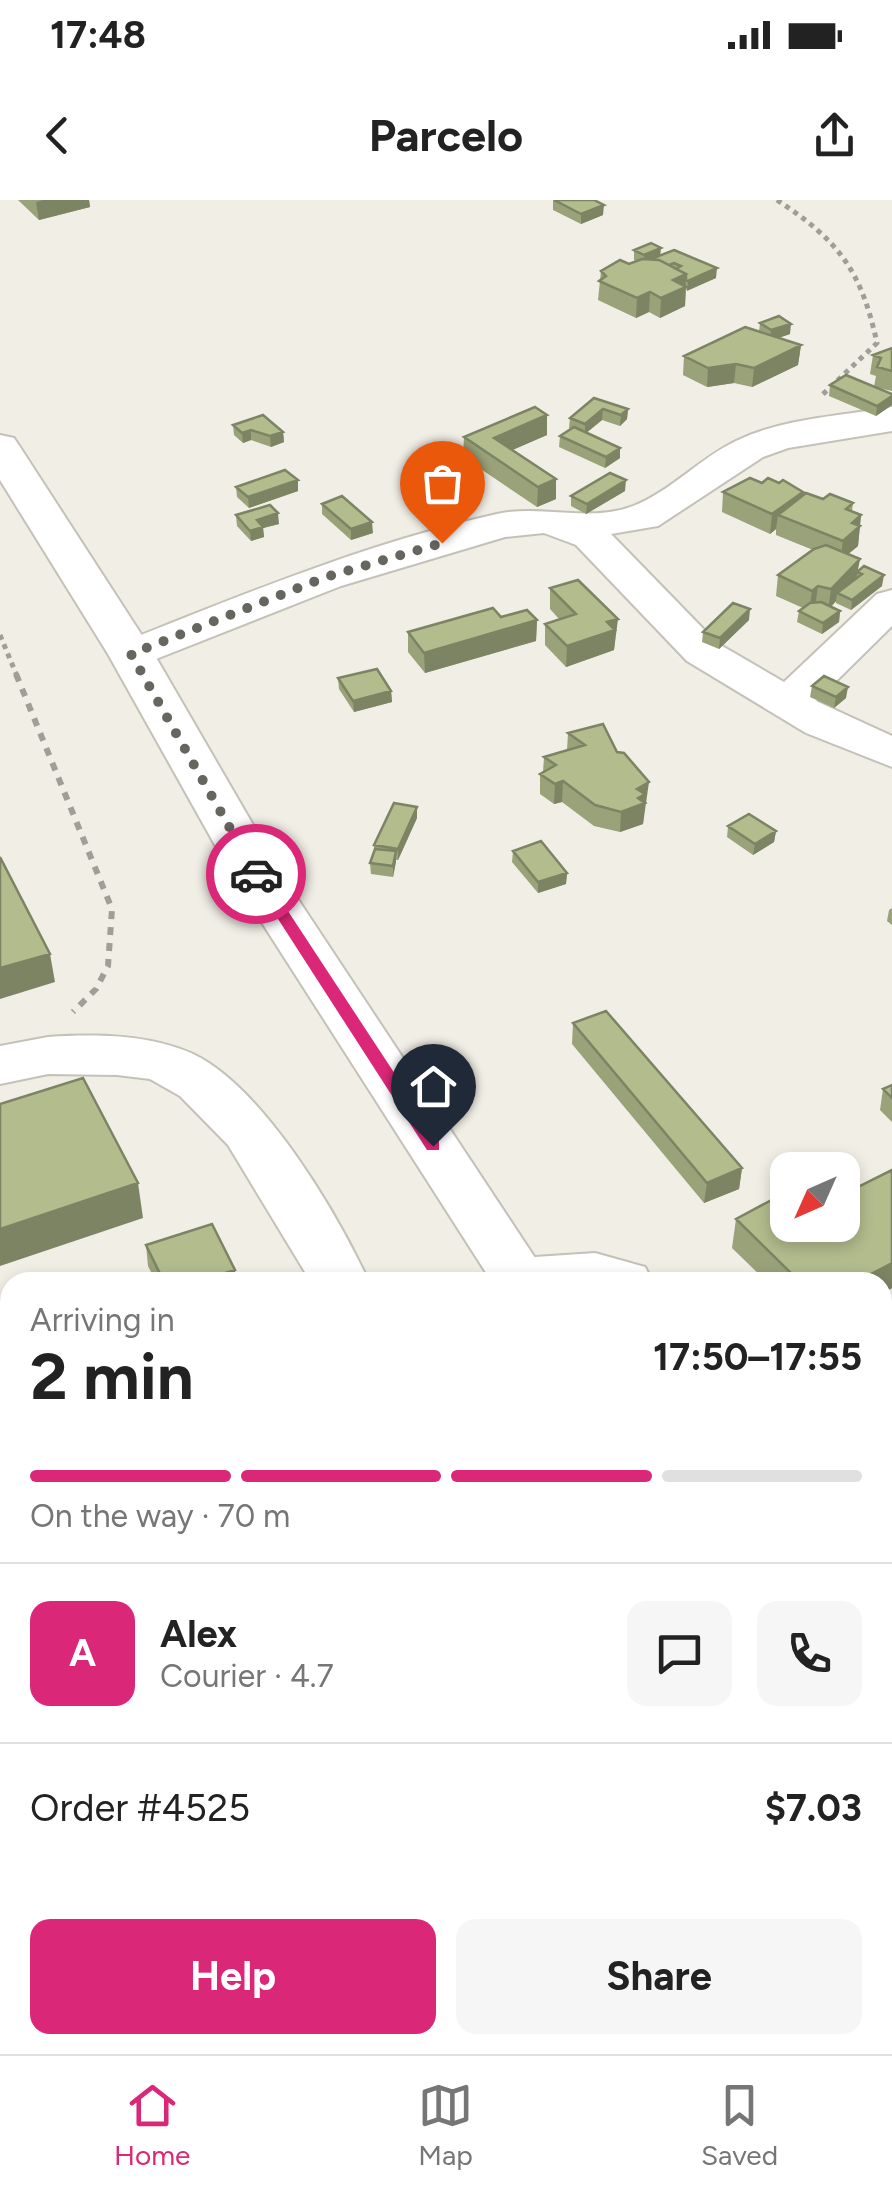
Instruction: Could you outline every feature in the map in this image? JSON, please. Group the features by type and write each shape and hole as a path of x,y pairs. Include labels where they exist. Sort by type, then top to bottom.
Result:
{"main road":[{"path":"0,447 131,654 260,879 515,1272"},
{"path":"11,1061 136,1056 175,1068 201,1084 248,1132 334,1272"}],"street":[{"path":"131,654 326,577 502,525 544,521 577,527 644,517 750,450 780,438 892,419"},
{"path":"577,527 631,574 702,652 788,704 892,753"},
{"path":"788,704 892,603"}],"path":[{"path":"777,200 806,218 853,261 871,312 877,343 869,357 837,378 818,401 832,428"},
{"path":"0,634 112,909 115,953 102,981 80,1006 11,1061"}],"building":[{"path":"554,200 594,200 604,205 581,214"},
{"path":"651,243 661,248 644,255 634,250"},
{"path":"674,250 717,268 688,281 686,274 676,269 681,266 651,259"},
{"path":"642,259 659,260 686,274 673,280 686,287 661,298 650,292 637,298 599,281 606,276 601,271 620,260 629,264"},
{"path":"779,316 791,324 771,330 760,323"},
{"path":"745,327 801,345 754,368 736,364 708,368 684,356"},
{"path":"892,348 892,371 877,367 881,358 873,355"},
{"path":"846,375 892,396 877,406 830,385"},
{"path":"594,398 628,409 621,415 603,409 585,424 570,418"},
{"path":"535,407 547,415 494,438 556,479 538,487 464,437"},
{"path":"263,415 283,432 270,436 251,430 242,433 233,425"},
{"path":"574,427 620,448 606,457 560,436"},
{"path":"285,470 298,480 248,497 236,487"},
{"path":"610,473 626,480 587,504 571,496"},
{"path":"750,478 762,483 768,478 779,483 783,480 803,492 772,514 723,492"},
{"path":"806,493 823,499 830,494 853,503 846,509 861,515 852,523 860,526 843,541 778,515"},
{"path":"342,496 372,522 351,529 322,504"},
{"path":"270,505 278,513 257,520 263,527 250,531 236,515"},
{"path":"826,545 860,559 831,589 818,586 812,591 778,575 814,549"},
{"path":"864,566 884,575 852,600 837,593 862,574 857,572"},
{"path":"578,580 618,619 607,622 615,630 567,646 545,624 576,614 550,588"},
{"path":"821,602 840,611 823,623 799,611 810,603"},
{"path":"733,603 750,609 720,638 703,632"},
{"path":"493,608 501,617 527,610 537,620 424,653 408,632"},
{"path":"377,669 391,691 353,701 338,678"},
{"path":"824,676 848,687 836,697 812,686"},
{"path":"603,724 617,752 624,753 649,782 637,789 645,794 638,798 645,803 621,812 595,805 563,781 555,784 540,774 556,765 544,757 585,745 568,733"},
{"path":"394,803 417,807 398,849 374,845"},
{"path":"749,814 776,831 755,844 728,826"},
{"path":"541,841 567,873 538,882 513,851"},
{"path":"375,849 396,851 393,866 370,863"},
{"path":"0,857 50,954 0,968"},
{"path":"606,1011 742,1168 707,1183 573,1023"},
{"path":"83,1078 138,1183 0,1229 0,1104"},
{"path":"892,1170 892,1263 875,1272 790,1272 736,1219 770,1201 770,1242 860,1242 860,1186"},
{"path":"212,1224 235,1270 159,1272 146,1245"}],"way so far":[{"path":"256,874 131,654 326,577 442,543"}],"route":[{"path":"256,874 433,1146"}]}
